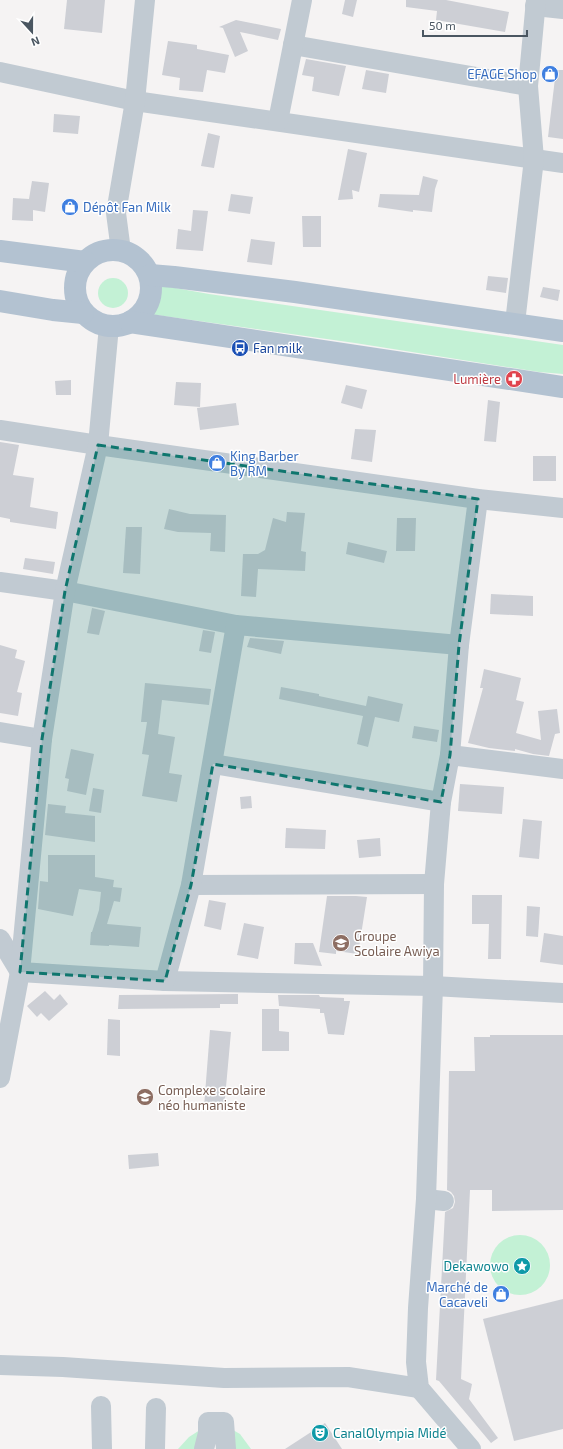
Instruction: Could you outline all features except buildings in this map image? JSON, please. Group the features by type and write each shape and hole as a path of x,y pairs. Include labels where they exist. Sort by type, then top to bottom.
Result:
{"main road":[{"path":"0,251 85,262"},
{"path":"105,251 121,251 138,259 145,266 150,275 151,293 148,302 138,317 120,326 109,326 94,322 83,312 76,299 74,291 77,275 85,262 91,257 105,251"},
{"path":"150,275 295,292 563,331"},
{"path":"0,301 53,310 83,312"},
{"path":"130,322 563,387"}],"street":[{"path":"121,251 116,213 135,101 145,0"},
{"path":"278,121 302,0"},
{"path":"516,323 534,159 528,86 536,3 563,9"},
{"path":"293,45 528,86"},
{"path":"0,72 135,101 563,163"},
{"path":"0,1078 20,972 42,739 65,591 98,445 109,326"},
{"path":"0,430 478,499 563,508"},
{"path":"471,1449 419,1388 416,1362 418,1308 435,1200 433,986 434,884 441,802 450,755 459,645 478,499"},
{"path":"0,582 65,591 236,625 459,645"},
{"path":"165,981 191,884 236,625"},
{"path":"0,732 42,739"},
{"path":"450,755 563,769"},
{"path":"213,764 441,802"},
{"path":"191,884 434,884"},
{"path":"0,940 20,972"},
{"path":"20,972 165,981 433,986 563,993"},
{"path":"0,1365 63,1367 224,1378 348,1377 419,1388"},
{"path":"101,1406 102,1449"},
{"path":"155,1448 156,1408"},
{"path":"204,1449 208,1433 208,1422 224,1422 226,1449"},
{"path":"214,1449 215,1422"}],"highlighted area":[{"path":"98,445 478,499 459,645 450,755 441,802 213,764 191,885 165,981 20,972 42,739 65,591"}],"green space":[{"path":"113,278 124,282 128,293 124,304 113,308 102,304 98,293 102,282"},
{"path":"153,284 209,294 563,345 563,374 539,372 355,343 149,314 155,307 158,300 156,288"},
{"path":"520,1235 537,1240 545,1248 550,1265 545,1282 537,1290 520,1295 503,1290 495,1282 490,1265 495,1248 503,1240"},
{"path":"226,1426 240,1434 251,1449 228,1449"},
{"path":"203,1428 199,1449 178,1449 189,1437"}],"place":[{"name":"EFAGE Shop","path":"550,74"},
{"name":"Dépôt Fan Milk","path":"70,207"},
{"name":"Fan milk","path":"240,348"},
{"name":"Lumière","path":"514,379"},
{"name":"King Barber By RM","path":"217,463"},
{"name":"Groupe Scolaire Awiya","path":"341,943"},
{"name":"Complexe scolaire néo humaniste","path":"145,1097"},
{"name":"Dekawowo","path":"522,1266"},
{"name":"Marché de Cacaveli","path":"501,1294"},
{"name":"CanalOlympia Midé","path":"320,1433"}]}
